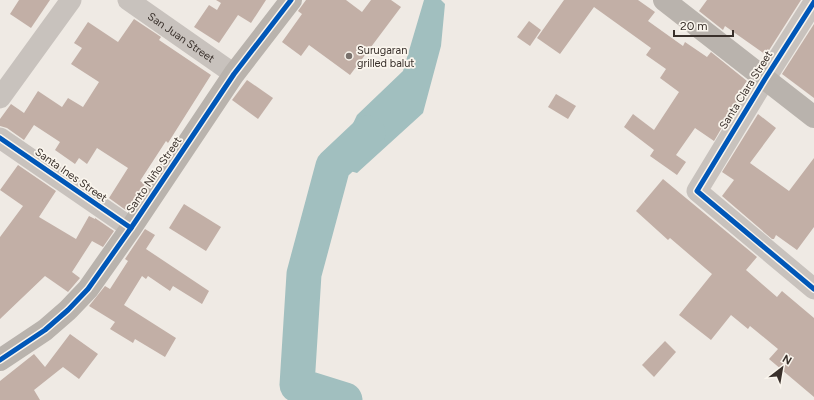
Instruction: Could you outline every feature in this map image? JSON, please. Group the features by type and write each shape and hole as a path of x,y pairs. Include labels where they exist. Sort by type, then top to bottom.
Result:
{"street":[{"path":"0,98 71,0"},
{"name":"San Juan Street","path":"128,0 234,74"},
{"name":"Santo Niño Street","path":"0,360 46,330 88,289 131,228 234,74 291,0"},
{"path":"664,0 814,117"},
{"name":"Santa Clara Street","path":"814,2 697,190 814,289"},
{"name":"Santa Ines Street","path":"0,138 131,228"}],"water":[{"path":"424,0 441,0 445,4 441,46 423,113 357,173 333,166 357,115 403,71"}],"building":[{"path":"19,0 50,0 31,28 10,14"},
{"path":"216,0 266,0 251,23 238,15 219,43 194,27 209,5 217,10 221,3"},
{"path":"306,0 346,0 362,12 371,0 391,0 401,7 350,75 309,45 301,56 282,42 302,14 298,11"},
{"path":"564,0 638,0 655,12 648,21 683,46 685,42 707,57 711,52 747,81 735,98 738,100 714,141 695,128 676,155 686,162 677,175 650,156 654,150 624,127 633,114 654,130 679,92 660,78 666,69 646,55 651,48 594,7 560,54 537,38"},
{"path":"707,0 801,0 766,55 725,26 723,30 699,11"},
{"path":"134,19 161,37 159,40 211,75 168,143 166,141 140,181 145,184 127,211 109,198 128,168 97,148 87,164 79,158 75,164 55,150 60,142 34,125 24,140 7,128 0,126 0,119 11,104 24,113 38,91 62,107 68,98 83,107 99,82 71,64 82,48 74,43 88,22 118,42"},
{"path":"529,21 541,30 530,46 517,37"},
{"path":"814,24 814,98 782,74"},
{"path":"247,80 273,98 258,119 232,100"},
{"path":"556,94 576,106 568,119 548,107"},
{"path":"758,114 776,128 750,163 789,191 814,158 814,227 797,250 776,235 774,239 772,239 722,196 734,180 722,172"},
{"path":"18,165 56,191 39,217 76,239 89,216 95,218 114,231 103,247 92,241 72,272 80,278 68,292 45,276 0,319 0,237 23,206 0,190"},
{"path":"663,179 757,257 746,270 777,297 782,291 814,318 814,397 769,359 778,349 750,326 748,329 731,315 711,340 679,315 712,274 670,238 668,240 636,211"},
{"path":"184,204 221,227 206,251 169,228"},
{"path":"145,229 155,235 146,249 209,291 202,304 173,286 170,291 148,276 146,279 142,276 124,305 176,338 165,357 135,339 133,343 110,329 115,322 89,306 105,286 110,289 128,261 125,259"},
{"path":"70,334 98,354 79,379 63,367 34,390 40,400 0,400 0,381 34,354 45,367"},
{"path":"665,341 676,352 654,377 642,365"}],"waterway":[{"path":"345,400 297,385 304,274 333,166 368,133"}],"cycle path":[{"path":"0,360 45,330 68,310 88,289 131,228 234,74 291,0"},
{"path":"814,2 697,191 814,289"},
{"path":"0,138 131,228"}],"place":[{"name":"Surugaran grilled balut","path":"349,56"}]}
